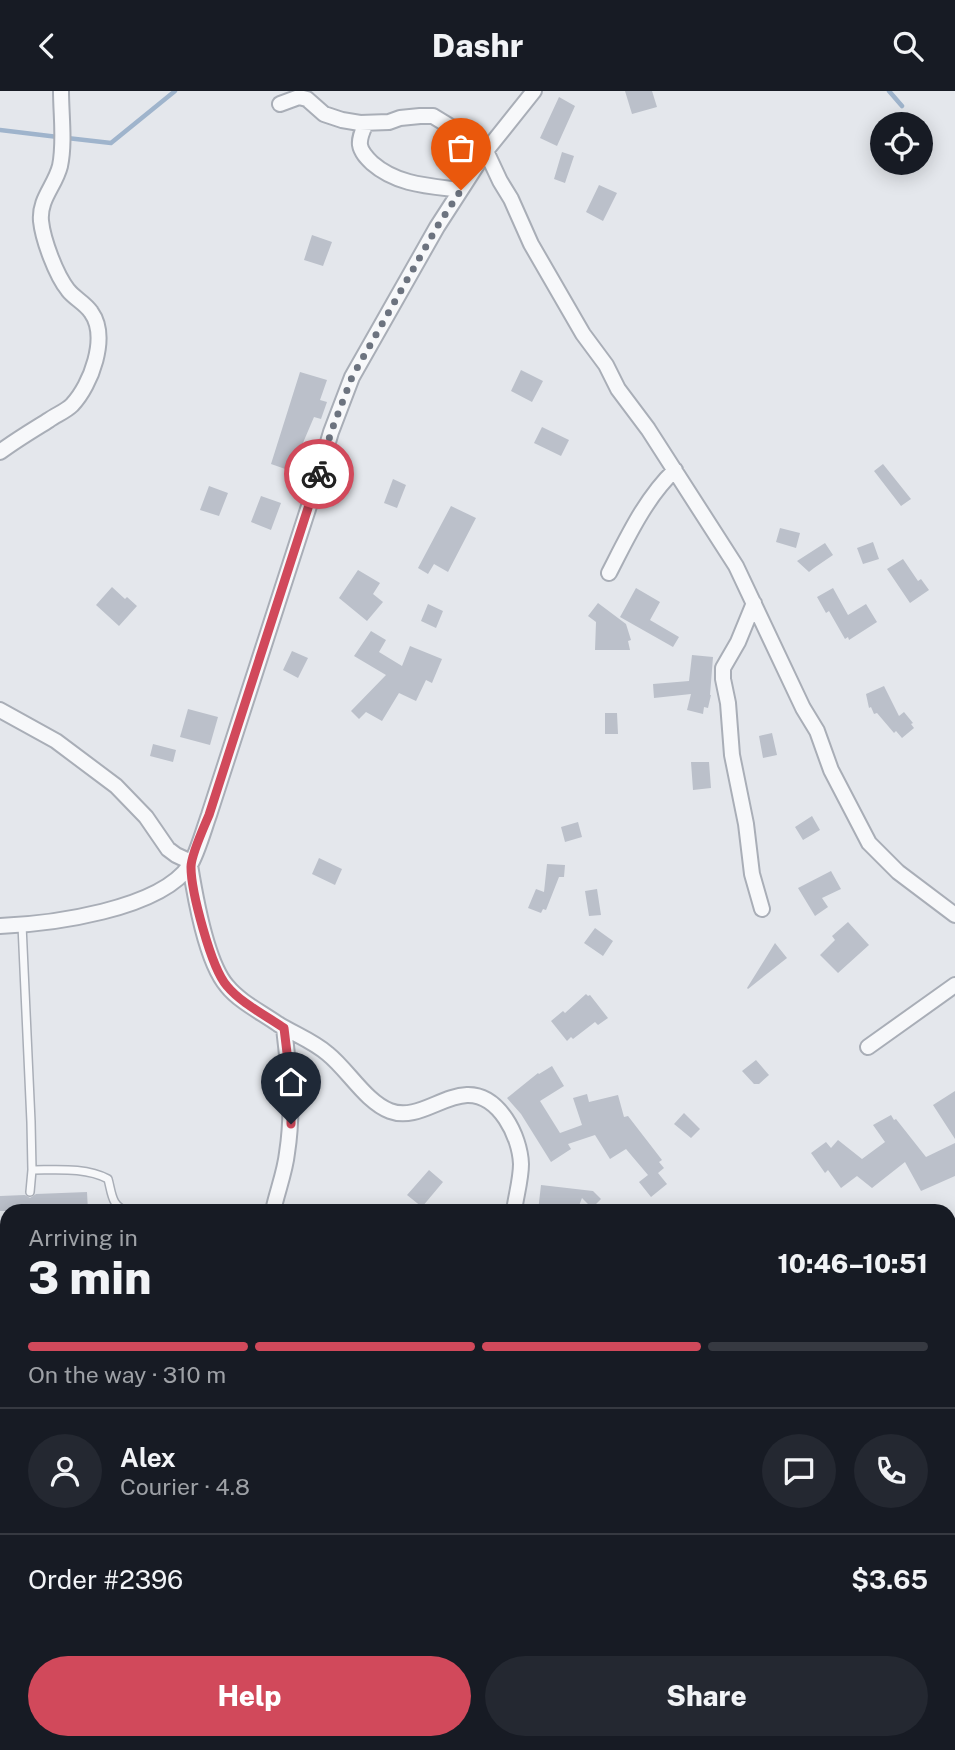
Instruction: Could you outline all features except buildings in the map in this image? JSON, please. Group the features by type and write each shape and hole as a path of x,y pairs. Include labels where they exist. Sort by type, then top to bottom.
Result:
{"street":[{"path":"0,452 71,406 83,388 100,345 99,329 92,312 66,289 44,239 41,206 60,167 61,91"},
{"path":"0,926 79,917 122,907 163,888 179,877 191,863 209,815 331,432 352,377 437,227 486,150 534,91"},
{"path":"280,104 299,97 307,99 324,114 366,123 389,123 400,118 433,116 486,150 531,244 577,324 736,566 803,708 817,731 831,770 869,843 898,872 955,915"},
{"path":"366,123 360,147 365,156 391,177 408,183 461,190"},
{"path":"609,573 643,512 666,478 675,470"},
{"path":"754,603 738,642 723,668 723,679 732,755 746,824 752,874 762,909"},
{"path":"0,709 56,741 116,786 146,817 168,849 191,863"},
{"path":"191,863 196,897 211,958 227,986 241,999 284,1028 330,1055 376,1104 389,1111 400,1114 417,1111 466,1095 479,1096 491,1103 509,1125 520,1150 521,1167 515,1204"},
{"path":"868,1047 955,985"},
{"path":"275,1204 287,1156 291,1124 291,1086 284,1028"}],"lane":[{"path":"22,925 32,1170 30,1192"},
{"path":"32,1170 84,1171 104,1177 108,1179 115,1204"}],"waterway":[{"path":"67,138 111,143 175,91"},
{"path":"889,91 902,106"},
{"path":"0,130 58,137"}],"way so far":[{"path":"319,474 331,432 352,377 437,227 461,190"}],"route":[{"path":"291,1124 291,1086 284,1028 241,999 219,974 211,958 190,865 209,815 319,474"}]}
